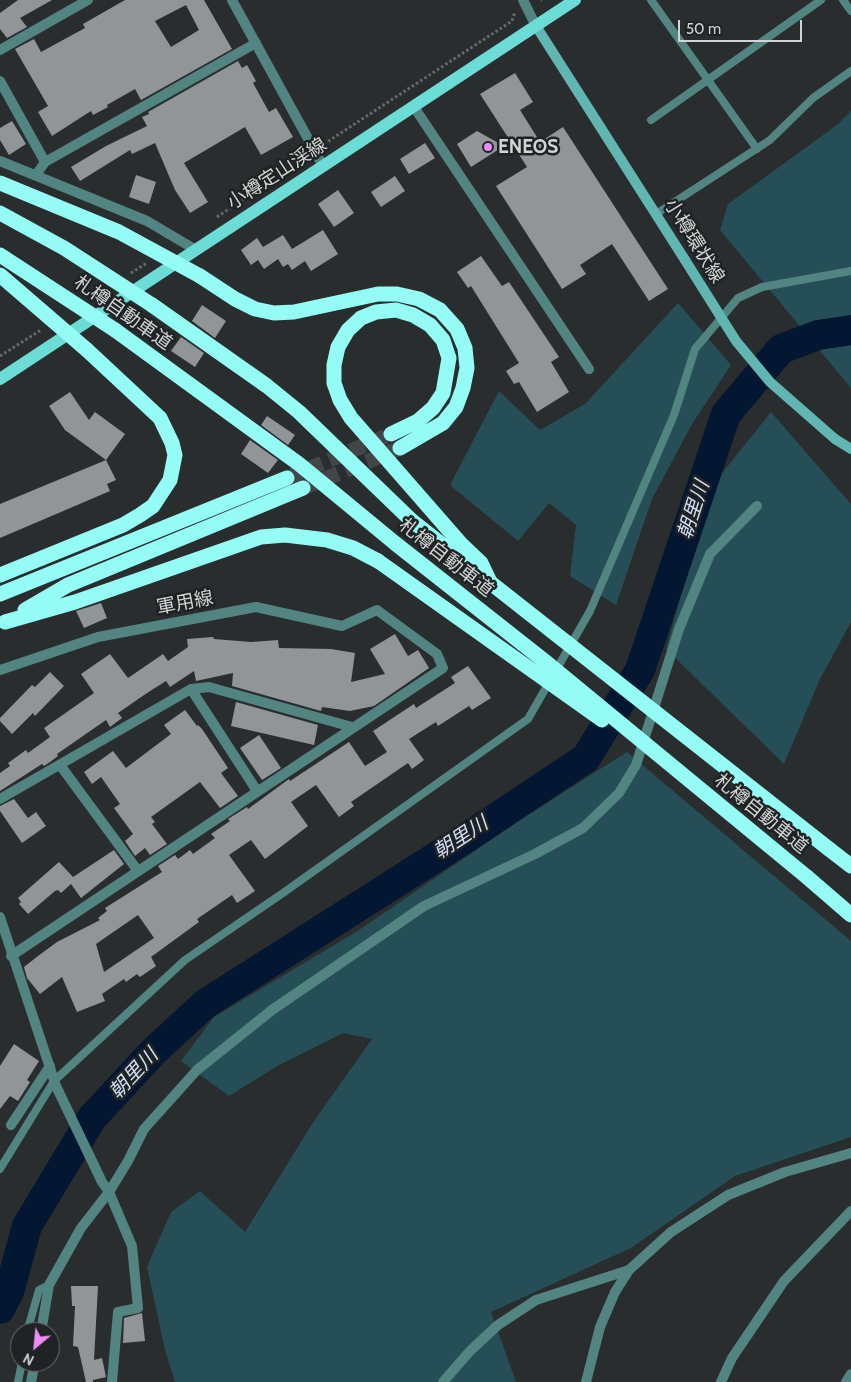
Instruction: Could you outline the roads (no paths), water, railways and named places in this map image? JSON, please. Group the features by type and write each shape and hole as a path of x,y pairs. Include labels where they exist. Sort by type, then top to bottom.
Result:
{"highway":[{"path":"0,184 119,232 200,276 235,299 255,308 274,313 294,312 358,297 388,294 419,298 440,310 457,329 465,348 467,368 463,388 456,407 443,423 400,448"},
{"name":"札樽自動車道","path":"0,214 71,252 152,305 274,391 299,412 385,498 412,521 851,866"},
{"name":"札樽自動車道","path":"0,255 114,330 299,464 396,544 547,663 851,915"},
{"path":"0,275 87,350 160,418 172,442 175,455 170,480 153,506 140,515 114,529 0,575"},
{"path":"391,434 418,421 433,408 443,393 449,358 443,340 430,325 414,315 396,310 376,312 360,318 348,330 338,346 334,365 334,383 340,400 351,418 425,504 481,563 491,584"},
{"path":"0,594 287,478"},
{"path":"2,623 68,585 303,488"},
{"path":"2,623 75,602 261,537 285,535 327,540 353,548 378,562 695,786"}],"main road":[{"name":"小樽定山渓線","path":"0,379 575,0"},
{"name":"小樽環状線","path":"536,26 736,341 770,382 834,440 851,449"}],"street":[{"path":"0,50 88,0"},
{"path":"232,0 323,166"},
{"path":"524,3 536,26"},
{"path":"36,175 45,162 256,43"},
{"path":"0,80 45,162"},
{"path":"414,107 590,368"},
{"path":"0,161 146,221 196,250"},
{"path":"43,1322 49,1285 81,1228 109,1192 128,1161 144,1128 198,1070 272,1010 424,906 535,854 583,828 619,793 636,765 679,629 710,554 757,506"},
{"name":"軍用線","path":"0,670 98,637 256,607 342,626 377,610 437,654 444,668 352,728"},
{"path":"0,799 191,689 209,687 352,728"},
{"path":"191,689 257,791"},
{"path":"11,956 352,728"},
{"path":"60,765 138,871"},
{"path":"0,918 11,956 55,1084 102,1182 109,1192 132,1246 138,1308 118,1312 112,1382"},
{"path":"11,1125 50,1066"},
{"path":"586,1382 600,1327 615,1292 630,1270 672,1232 728,1195 785,1172 851,1153"},
{"path":"720,1382 732,1358 784,1282 851,1211"},
{"path":"443,1382 470,1351 498,1325 536,1300 630,1270"},
{"path":"846,1382 851,1374"}],"lane":[{"path":"651,0 757,149"},
{"path":"651,120 821,0"},
{"path":"843,0 851,11"},
{"path":"656,214 770,140 813,98 851,71"},
{"path":"0,1169 55,1084 185,960 283,894 528,719 590,611 674,415 695,350 738,298 762,287 851,271"},
{"path":"30,1322 39,1290 49,1285"}],"waterway":[{"name":"朝里川","path":"0,1309 9,1292 27,1226 92,1118 153,1052 205,1004 469,836 586,758 640,670 726,414 781,349 818,335 851,330"}],"tunnel":[{"path":"287,478 391,434"},
{"path":"303,488 400,448"}],"place":[{"name":"ENEOS","path":"488,147"}]}
